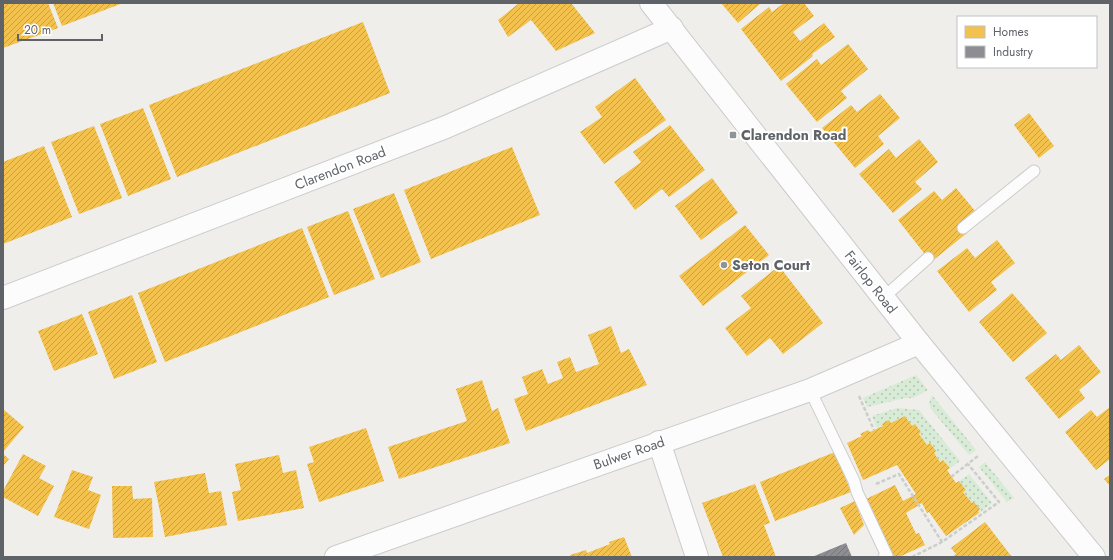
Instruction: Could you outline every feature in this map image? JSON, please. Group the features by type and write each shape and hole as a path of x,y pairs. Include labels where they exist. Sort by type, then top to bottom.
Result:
{"street":[{"name":"Fairlop Road","path":"651,3 883,298 1094,557"},
{"name":"Clarendon Road","path":"3,298 446,127 672,28"},
{"name":"Bulwer Road","path":"336,557 810,390 848,375 919,343"},
{"path":"660,442 697,557"}],"lane":[{"path":"963,228 1034,172"},
{"path":"883,298 928,258"},
{"path":"810,390 854,481 857,492 887,556 884,557"}],"path":[{"path":"848,375 874,430"},
{"path":"951,477 1000,440"},
{"path":"912,557 942,542 999,502 968,464"},
{"path":"857,492 899,474 942,542"}],"green space":[{"path":"916,375 928,390 913,398 905,398 867,407 863,398"},
{"path":"932,395 976,450 969,455 931,409 929,404"},
{"path":"897,408 919,410 960,461 950,468 943,460 940,462 934,453 936,451 930,443 927,445 919,434 921,432 915,424 912,426 905,416 891,423 889,420 877,429 872,416"},
{"path":"985,462 1014,498 1007,502 979,467"},
{"path":"969,474 992,503 979,513 978,511 980,509 974,502 972,503 963,492 966,490 959,481"}],"building: Homes":[{"path":"3,3 48,3 58,28 3,48"},
{"path":"53,3 123,3 62,26"},
{"path":"517,3 571,3 595,33 556,51 531,20 508,37 498,20 518,4"},
{"path":"721,3 761,3 738,23"},
{"path":"784,3 804,3 814,16 793,32 800,41 824,23 835,37 812,54 813,56 781,81 741,29 769,7 772,12"},
{"path":"363,22 390,93 177,177 149,105"},
{"path":"848,44 868,69 841,91 847,98 817,122 786,84 817,59 821,65"},
{"path":"635,78 666,120 604,164 580,132 602,117 595,107"},
{"path":"880,94 900,118 878,136 884,144 855,168 822,128 851,105 857,112"},
{"path":"143,108 171,179 128,196 100,124"},
{"path":"1029,113 1054,146 1039,158 1014,125"},
{"path":"670,125 705,170 669,197 662,189 635,210 614,182 641,162 633,152"},
{"path":"94,126 122,198 79,214 51,142"},
{"path":"919,139 938,162 915,182 922,189 893,213 859,174 889,149 896,158"},
{"path":"44,146 72,217 3,244 3,162"},
{"path":"512,147 540,215 431,259 404,190"},
{"path":"712,178 738,213 701,240 675,206"},
{"path":"956,188 976,212 960,224 967,233 931,262 898,220 934,191 942,200"},
{"path":"394,193 421,262 381,278 353,209"},
{"path":"348,211 375,279 334,295 307,227"},
{"name":"Seton Court","path":"745,225 769,255 703,306 679,276"},
{"path":"302,228 329,297 165,362 138,293"},
{"path":"997,240 1015,263 991,282 997,290 969,312 937,271 967,248 975,258"},
{"path":"779,266 823,323 783,354 770,338 747,356 725,328 751,308 741,296"},
{"path":"1012,293 1047,333 1013,362 979,322"},
{"path":"132,295 157,362 114,379 88,312"},
{"path":"82,314 98,354 54,371 38,331"},
{"path":"611,326 621,353 629,349 647,385 526,431 514,399 528,394 522,377 542,369 548,384 563,378 557,362 570,357 576,372 599,364 588,335"},
{"path":"1079,345 1101,372 1079,390 1085,398 1059,419 1025,378 1056,354 1061,360"},
{"path":"482,380 492,411 498,408 510,443 399,479 388,447 467,421 456,389"},
{"path":"1110,407 1110,459 1096,470 1065,432 1091,410 1097,417"},
{"path":"3,409 24,427 3,452"},
{"path":"905,416 912,426 915,424 921,432 919,434 927,445 930,443 936,451 934,453 940,462 943,460 950,468 947,470 956,483 959,481 966,490 963,492 972,503 974,502 980,509 978,511 979,513 946,536 929,512 927,513 922,503 906,513 916,534 919,533 925,545 899,557 893,557 864,500 895,485 903,501 916,494 897,465 863,480 847,443 862,436 860,434 868,430 870,432 883,426 882,424 889,420 891,423"},
{"path":"366,428 384,481 319,502 307,464 314,462 309,447"},
{"path":"835,452 851,492 775,521 760,482"},
{"path":"3,454 9,459 3,466"},
{"path":"23,454 46,466 39,478 54,486 38,516 3,497 3,491"},
{"path":"279,455 283,473 296,470 304,508 238,521 232,492 241,490 235,464"},
{"path":"72,470 93,477 88,490 101,495 89,529 54,517"},
{"path":"205,473 209,493 221,491 227,525 165,537 154,482"},
{"path":"1110,475 1110,486 1104,479"},
{"path":"755,484 770,523 764,525 776,557 723,557 702,503"},
{"path":"112,486 132,486 133,499 152,498 153,537 113,538"},
{"path":"855,501 864,525 854,535 840,508"},
{"path":"985,522 1012,557 952,557 956,554 951,548"},
{"path":"624,537 632,557 571,557 570,555 586,550 587,553 610,544 609,542"}],"building: Industry":[{"path":"846,543 852,557 812,557 836,547"}],"place":[{"name":"Clarendon Road","path":"733,135"},
{"name":"Seton Court","path":"724,265"}]}
